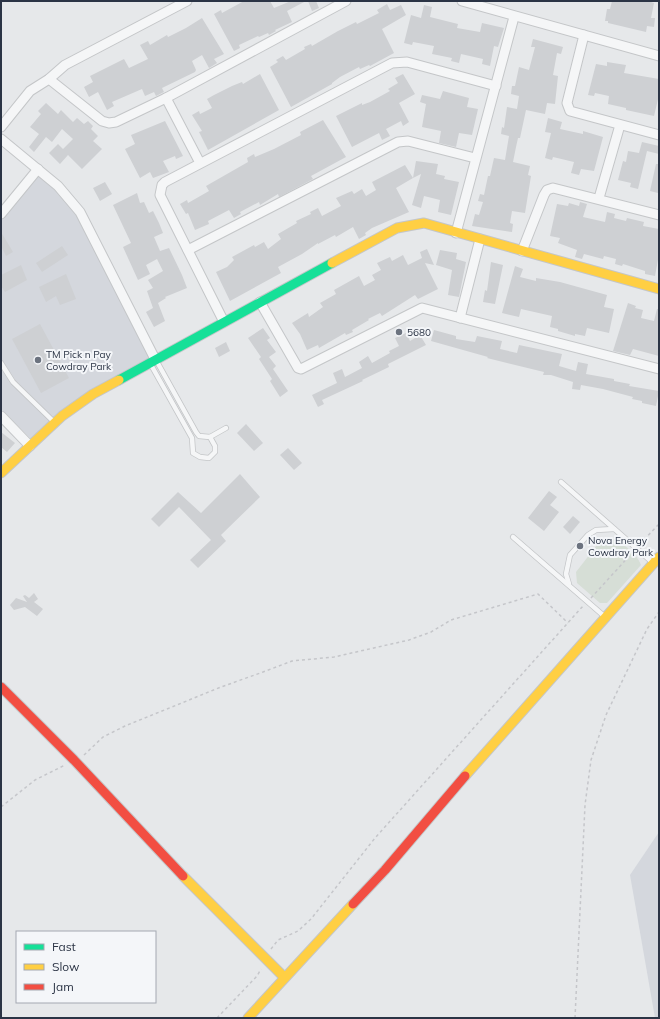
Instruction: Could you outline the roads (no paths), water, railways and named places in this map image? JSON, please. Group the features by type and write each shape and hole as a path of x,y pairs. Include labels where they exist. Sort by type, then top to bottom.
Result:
{"street":[{"path":"1,127 30,91 49,79 65,65 187,1"},
{"path":"462,1 514,17 659,56"},
{"path":"49,79 102,122 116,122 166,98 340,2"},
{"path":"456,232 514,17"},
{"path":"584,35 567,103 570,111 659,135"},
{"path":"224,322 160,195 160,190 165,182 392,63 407,62 496,86"},
{"path":"166,98 200,163"},
{"path":"599,198 620,125"},
{"path":"1,139 58,186 80,212 152,360"},
{"path":"188,250 398,142 408,141 475,158"},
{"path":"1,214 38,169"},
{"path":"522,251 544,194 547,190 553,188 599,198 659,215"},
{"path":"1,473 55,423 93,394 152,360 397,228 424,223 659,289"},
{"path":"460,318 480,239"},
{"path":"260,302 296,367 301,369 422,308 659,369"},
{"path":"1,416 30,446"},
{"path":"248,1018 284,977 385,870 456,786 656,560"},
{"path":"1,687 74,760 177,870 284,977"}],"lane":[{"path":"152,360 199,436 210,437 226,428"},
{"path":"152,360 192,438 194,453 200,458 209,458 215,452 215,446 210,437"},
{"path":"1,363 13,382 55,423"},
{"path":"561,482 636,548 656,560"},
{"path":"570,586 566,574 570,555 588,535 596,530 614,529"},
{"path":"513,537 606,617"}],"place":[{"name":"5680","path":"399,332"},
{"name":"TM Pick n Pay Cowdray Park","path":"38,360"},
{"name":"Nova Energy Cowdray Park","path":"580,546"}]}
